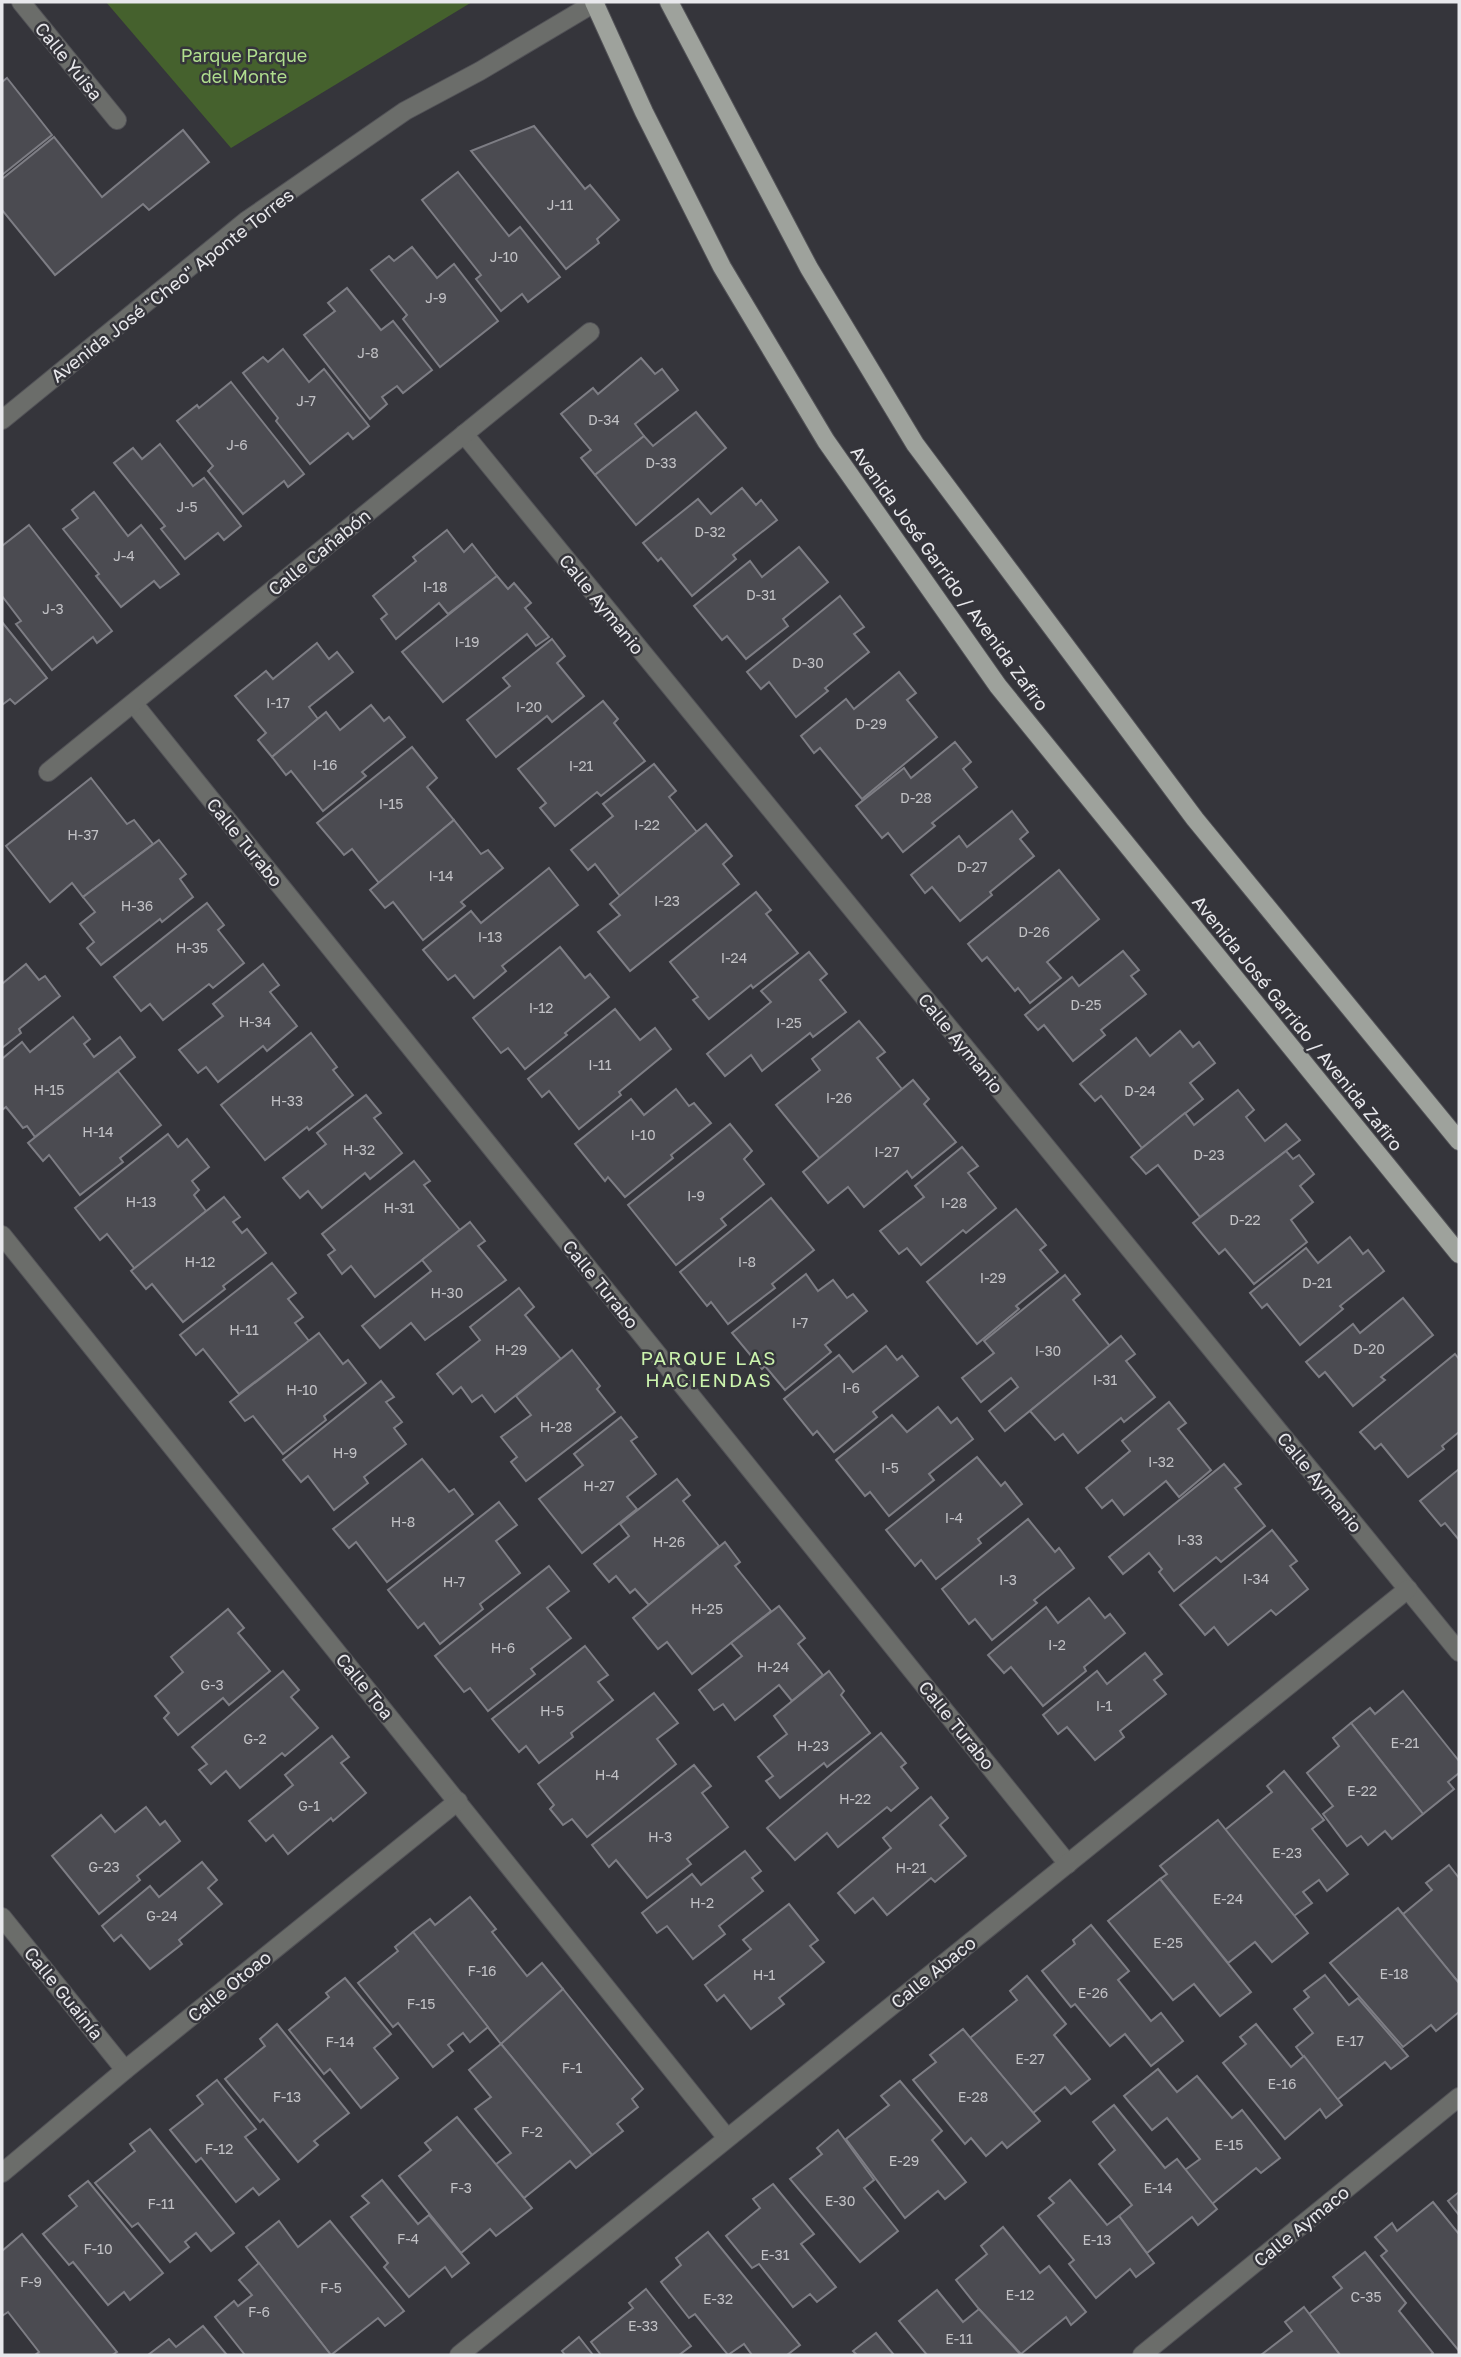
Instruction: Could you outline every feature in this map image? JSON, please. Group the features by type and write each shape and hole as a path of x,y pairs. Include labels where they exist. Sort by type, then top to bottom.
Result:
{"main road":[{"name":"Avenida José Garrido / Avenida Zafiro","path":"595,2 644,112 722,267 826,441 998,686 1459,1254"},
{"path":"668,2 809,268 915,444 1195,819 1459,1141"}],"street":[{"name":"Calle Yuisa","path":"21,2 117,120"},
{"name":"Avenida José \"Cheo\" Aponte Torres","path":"2,420 246,222 405,111 480,71 595,2"},
{"name":"Calle Cañabón","path":"48,772 590,332"},
{"name":"Calle Aymanio","path":"464,434 1459,1651"},
{"name":"Calle Turabo","path":"134,704 1068,1864"},
{"name":"Calle Toa","path":"2,1235 727,2138"},
{"name":"Calle Abaco","path":"459,2355 1408,1589"},
{"name":"Calle Otoao","path":"2,2173 458,1801"},
{"name":"Calle Guainía","path":"2,1917 125,2070"},
{"name":"Calle Aymaco","path":"1142,2355 1459,2096"}],"green space":[{"name":"Parque Parque del Monte","path":"106,2 472,2 231,148"}],"building":[{"path":"7,78 52,135 2,175 2,82"},
{"path":"534,126 585,189 590,185 619,220 597,239 599,243 566,269 471,151"},
{"path":"183,130 209,162 149,210 143,204 55,275 2,210 2,179 54,137 102,197"},
{"path":"458,172 509,236 520,227 560,277 528,302 522,294 501,311 476,279 481,275 422,200"},
{"path":"412,247 437,278 454,264 498,321 440,367 403,319 407,315 371,270 389,256 394,261"},
{"path":"347,288 381,330 393,321 432,370 403,393 397,386 382,397 387,404 370,419 304,335 335,311 328,303"},
{"path":"283,349 309,382 324,369 369,426 353,439 348,433 310,464 243,373 263,357 268,362"},
{"path":"641,358 655,374 662,369 678,390 635,424 644,436 595,475 581,458 591,450 561,414 593,388 598,394"},
{"path":"231,382 304,474 288,487 284,481 243,514 208,471 213,466 177,421 197,405 199,408"},
{"path":"696,412 726,448 636,525 595,475 644,436 653,446"},
{"path":"160,444 193,486 204,478 241,526 224,540 218,533 185,559 161,529 165,526 114,463 133,448 142,459"},
{"path":"742,488 756,505 761,500 777,520 733,555 736,559 692,596 661,558 658,561 643,543 698,499 711,514"},
{"path":"94,492 128,536 141,525 179,574 160,588 154,581 121,607 63,529 78,518 72,510"},
{"path":"29,525 112,631 97,643 93,637 52,670 16,624 21,621 2,596 2,546"},
{"path":"447,530 464,552 472,544 497,576 448,614 439,603 396,639 381,619 387,614 373,596 416,561 413,557"},
{"path":"799,547 828,582 783,619 788,626 746,659 727,636 722,640 694,606 750,561 762,577"},
{"path":"497,576 508,589 514,583 531,603 525,608 549,637 536,646 527,634 443,702 402,652"},
{"path":"840,596 864,627 854,634 869,652 825,688 828,691 796,717 769,682 761,689 747,672"},
{"path":"2,622 47,678 15,704 10,699 2,705"},
{"path":"552,639 565,656 557,663 584,696 552,722 547,716 496,757 467,720 510,686 503,678"},
{"path":"317,643 329,659 337,652 353,672 309,707 318,719 272,757 258,740 266,733 235,696 266,671 273,679"},
{"path":"899,672 916,693 907,700 937,737 862,799 820,748 814,753 801,736 846,699 854,709"},
{"path":"603,701 618,719 614,723 645,761 601,796 597,792 555,826 540,808 546,803 518,769"},
{"path":"371,705 384,721 389,717 405,737 362,772 366,776 323,811 291,771 286,775 272,757 326,712 340,730"},
{"path":"955,742 971,762 963,769 977,787 932,823 935,826 903,852 888,833 882,838 856,806 904,768 911,778"},
{"path":"412,747 437,778 427,787 454,820 379,883 352,849 344,855 317,823"},
{"path":"654,764 676,791 669,797 697,832 620,896 595,864 588,870 571,850 613,816 603,804"},
{"path":"91,778 127,824 134,820 153,844 83,897 72,883 50,902 6,846"},
{"path":"1012,811 1028,832 1020,839 1034,856 960,921 932,887 925,893 911,875 959,836 967,847"},
{"path":"454,820 481,854 488,850 503,868 461,902 465,906 423,940 393,902 385,908 370,890"},
{"path":"706,824 732,856 723,864 739,884 630,971 598,932 620,915 610,904"},
{"path":"159,840 186,874 180,879 193,897 101,965 87,948 94,942 80,924 95,912 83,897"},
{"path":"549,868 578,905 502,966 506,971 474,998 455,975 448,980 423,950 471,911 481,923"},
{"path":"1059,870 1099,919 1047,962 1061,978 1030,1003 1018,988 1015,991 987,957 982,961 968,944"},
{"path":"756,892 771,910 766,914 798,953 753,988 751,985 709,1019 693,1000 698,997 670,962"},
{"path":"207,903 224,925 218,930 244,963 213,988 209,984 163,1020 150,1004 141,1011 114,977"},
{"path":"560,947 585,978 590,974 609,997 525,1069 508,1048 501,1053 473,1018"},
{"path":"1123,951 1139,970 1131,976 1146,994 1101,1030 1105,1035 1073,1061 1044,1025 1038,1030 1025,1015 1072,977 1079,986"},
{"path":"809,952 827,974 820,980 846,1012 813,1037 810,1033 762,1071 751,1055 725,1076 707,1054 771,1002 761,991"},
{"path":"26,964 39,980 45,976 60,996 19,1029 21,1033 2,1048 2,984"},
{"path":"263,964 279,985 270,992 297,1026 267,1051 263,1046 218,1082 206,1067 198,1073 179,1050 223,1016 213,1004"},
{"path":"615,1009 640,1040 655,1028 671,1049 579,1129 549,1091 542,1097 528,1079"},
{"path":"73,1017 90,1039 84,1044 94,1057 120,1037 135,1057 35,1137 27,1126 23,1128 6,1107 2,1110 2,1059 22,1042 30,1052"},
{"path":"859,1021 885,1052 877,1058 902,1089 820,1159 776,1105 820,1070 812,1059"},
{"path":"1180,1031 1193,1047 1199,1042 1215,1063 1190,1083 1203,1099 1142,1148 1101,1096 1095,1101 1080,1084 1136,1038 1150,1056"},
{"path":"311,1033 337,1067 333,1070 353,1095 265,1160 221,1105"},
{"path":"118,1071 161,1125 120,1158 123,1162 80,1195 49,1155 43,1161 28,1143"},
{"path":"913,1080 929,1099 924,1104 956,1142 912,1178 907,1171 864,1207 848,1187 828,1203 803,1172"},
{"path":"676,1089 689,1106 694,1103 711,1123 625,1197 608,1177 605,1181 575,1144 631,1099 644,1115"},
{"path":"1238,1090 1254,1110 1246,1117 1265,1141 1286,1124 1300,1140 1200,1217 1158,1165 1146,1174 1131,1157 1185,1113 1194,1125"},
{"path":"366,1095 381,1113 374,1118 402,1153 370,1179 365,1173 322,1208 308,1191 300,1198 283,1178 326,1144 317,1133"},
{"path":"730,1124 752,1151 744,1159 764,1184 721,1219 726,1225 676,1265 628,1205"},
{"path":"168,1134 178,1147 187,1139 209,1167 192,1181 199,1190 194,1195 206,1211 135,1269 107,1234 100,1240 75,1208"},
{"path":"962,1147 978,1166 968,1173 996,1208 966,1233 963,1230 921,1265 907,1248 899,1254 880,1231 924,1197 915,1186"},
{"path":"1286,1151 1293,1159 1299,1155 1314,1174 1300,1186 1313,1202 1291,1220 1307,1242 1254,1284 1225,1249 1219,1254 1193,1223"},
{"path":"414,1161 430,1181 424,1185 460,1230 375,1297 351,1266 342,1274 328,1255 335,1250 322,1234"},
{"path":"224,1197 240,1217 233,1222 242,1233 247,1229 266,1253 223,1286 225,1289 183,1322 152,1284 146,1289 131,1271"},
{"path":"771,1198 814,1250 772,1284 775,1288 728,1324 711,1302 707,1306 680,1272"},
{"path":"1016,1209 1046,1245 1040,1250 1058,1272 1016,1306 1019,1309 977,1344 927,1282"},
{"path":"470,1222 485,1241 478,1246 506,1280 425,1340 411,1323 380,1348 362,1326 431,1271 422,1260"},
{"path":"1350,1237 1363,1254 1368,1250 1384,1271 1340,1306 1343,1309 1300,1345 1267,1304 1262,1308 1250,1293 1306,1248 1318,1263"},
{"path":"272,1263 296,1293 288,1299 303,1317 295,1323 309,1341 239,1394 203,1349 196,1355 180,1335"},
{"path":"806,1274 818,1291 833,1280 847,1298 853,1294 867,1311 825,1345 831,1352 785,1390 765,1366 762,1369 732,1333"},
{"path":"1065,1275 1080,1294 1073,1300 1110,1346 1005,1431 989,1411 1018,1387 1011,1378 981,1402 962,1378 994,1353 984,1341"},
{"path":"519,1288 534,1307 525,1315 561,1359 495,1412 482,1395 472,1402 461,1387 453,1394 437,1374 480,1340 470,1327"},
{"path":"1403,1298 1433,1335 1381,1377 1385,1380 1353,1406 1325,1372 1319,1377 1306,1362 1353,1324 1360,1333"},
{"path":"319,1333 343,1364 348,1360 366,1383 324,1416 326,1420 283,1454 253,1416 245,1421 230,1402"},
{"path":"1121,1336 1135,1354 1126,1361 1155,1397 1124,1422 1121,1418 1078,1453 1063,1434 1055,1440 1030,1411"},
{"path":"886,1346 897,1360 902,1356 918,1376 873,1412 877,1417 834,1452 817,1431 813,1435 784,1399 839,1355 853,1372"},
{"path":"572,1350 600,1386 597,1389 615,1412 526,1481 511,1462 517,1457 501,1437 531,1415 516,1396"},
{"path":"1455,1354 1459,1359 1459,1432 1442,1446 1444,1449 1408,1477 1381,1444 1375,1449 1360,1432"},
{"path":"381,1381 394,1397 386,1402 402,1422 394,1428 406,1444 364,1477 368,1483 334,1510 308,1476 301,1482 283,1460"},
{"path":"1169,1402 1186,1423 1178,1429 1211,1470 1179,1497 1166,1481 1124,1515 1112,1500 1102,1508 1086,1488 1130,1451 1122,1441"},
{"path":"938,1407 951,1423 957,1418 973,1439 929,1474 934,1480 889,1516 870,1492 865,1496 836,1460 892,1415 907,1432"},
{"path":"621,1417 637,1437 631,1441 656,1474 627,1497 637,1509 582,1553 539,1499 583,1465 574,1454"},
{"path":"977,1457 1001,1486 1005,1482 1022,1504 978,1539 981,1543 936,1579 921,1560 915,1566 886,1530"},
{"path":"422,1459 449,1492 454,1489 473,1514 387,1582 356,1542 349,1548 333,1529"},
{"path":"1224,1464 1241,1484 1235,1488 1265,1526 1221,1562 1216,1557 1174,1591 1149,1553 1123,1574 1109,1557"},
{"path":"1459,1469 1459,1540 1445,1523 1441,1526 1420,1501"},
{"path":"677,1479 690,1495 683,1501 719,1546 649,1605 635,1589 630,1593 616,1576 609,1582 594,1564 629,1536 620,1524"},
{"path":"499,1502 517,1525 496,1541 520,1573 480,1604 483,1609 440,1644 424,1623 418,1628 388,1590"},
{"path":"1028,1519 1055,1552 1059,1548 1074,1568 1034,1600 1037,1603 992,1640 975,1619 969,1624 942,1589"},
{"path":"1272,1530 1297,1561 1290,1566 1308,1589 1276,1615 1271,1610 1228,1645 1214,1627 1205,1635 1180,1605"},
{"path":"725,1542 740,1562 735,1566 771,1611 692,1674 667,1642 658,1649 633,1618"},
{"path":"549,1566 569,1591 547,1608 571,1638 531,1669 535,1674 488,1711 470,1688 464,1692 435,1656"},
{"path":"1089,1598 1105,1618 1110,1614 1125,1633 1084,1667 1086,1671 1043,1706 1011,1667 1004,1673 988,1655 1046,1607 1058,1623"},
{"path":"779,1606 805,1638 798,1644 823,1675 792,1701 779,1685 735,1720 723,1704 714,1710 699,1690 742,1656 731,1643"},
{"path":"228,1609 244,1628 238,1633 270,1671 229,1705 223,1698 178,1735 164,1718 169,1713 155,1696 183,1672 171,1657"},
{"path":"585,1646 608,1675 598,1682 613,1700 571,1733 573,1737 539,1763 526,1746 519,1752 492,1719"},
{"path":"1145,1653 1162,1674 1154,1680 1166,1694 1120,1731 1124,1737 1095,1760 1067,1727 1058,1734 1043,1715 1097,1671 1107,1684"},
{"path":"283,1671 299,1690 291,1697 318,1728 285,1756 282,1753 240,1788 226,1771 211,1784 199,1770 207,1764 192,1747"},
{"path":"829,1671 844,1691 841,1695 870,1733 827,1767 824,1763 780,1798 766,1781 773,1776 758,1757 787,1734 774,1716"},
{"path":"1403,1691 1459,1761 1459,1773 1448,1782 1454,1789 1423,1814 1351,1723 1370,1708 1375,1714"},
{"path":"654,1693 678,1723 657,1739 676,1764 587,1837 572,1819 563,1825 550,1809 554,1805 538,1784"},
{"path":"1351,1723 1423,1814 1392,1839 1385,1831 1368,1845 1361,1836 1347,1846 1323,1814 1333,1806 1307,1773 1339,1746 1333,1738"},
{"path":"881,1733 906,1763 901,1767 918,1788 891,1811 887,1807 838,1847 827,1833 795,1860 767,1828"},
{"path":"332,1736 349,1757 341,1763 366,1793 288,1854 273,1835 266,1841 249,1821 293,1785 285,1775"},
{"path":"694,1765 711,1786 702,1793 728,1827 687,1859 691,1864 647,1898 616,1860 609,1867 592,1845"},
{"path":"1284,1771 1324,1820 1312,1829 1348,1874 1327,1891 1319,1880 1303,1892 1312,1903 1294,1916 1225,1830 1272,1792 1267,1786"},
{"path":"931,1797 948,1818 940,1825 966,1856 935,1882 931,1878 887,1915 873,1898 855,1913 838,1893 891,1848 883,1838"},
{"path":"146,1807 160,1825 165,1821 180,1841 137,1876 140,1880 99,1914 52,1856 101,1815 115,1832"},
{"path":"1218,1820 1308,1933 1272,1962 1255,1942 1228,1963 1160,1879 1167,1874 1160,1866"},
{"path":"745,1851 761,1871 752,1878 763,1891 719,1926 725,1934 693,1959 667,1926 657,1933 642,1913 692,1874 701,1885"},
{"path":"202,1862 217,1880 208,1888 222,1904 179,1940 182,1944 150,1969 121,1935 114,1941 102,1926 150,1886 159,1897"},
{"path":"1449,1865 1459,1878 1459,1983 1402,1915 1432,1890 1426,1883"},
{"path":"1160,1879 1251,1992 1220,2016 1194,1984 1173,2000 1108,1921"},
{"path":"470,1897 496,1929 492,1932 527,1976 542,1963 563,1989 501,2044 413,1932 430,1919 435,1925"},
{"path":"789,1904 818,1940 810,1946 824,1962 779,1998 784,2004 751,2029 724,1995 717,2001 705,1985 751,1949 743,1940"},
{"path":"1398,1908 1459,1983 1459,2012 1436,2031 1431,2025 1403,2047 1330,1963"},
{"path":"1091,1925 1129,1971 1118,1980 1151,2021 1161,2013 1183,2041 1151,2066 1125,2034 1110,2046 1075,2004 1071,2007 1042,1971 1075,1944 1073,1940"},
{"path":"413,1932 488,2027 470,2042 463,2033 448,2045 453,2051 433,2067 398,2023 393,2027 358,1983 398,1951 395,1947"},
{"path":"1325,1975 1349,2005 1358,1998 1408,2056 1391,2069 1385,2062 1337,2100 1296,2047 1313,2033 1294,2009 1309,1997 1304,1991"},
{"path":"1027,1976 1066,2024 1054,2035 1090,2079 1071,2094 1065,2087 1033,2113 970,2038 1017,2000 1010,1991"},
{"path":"345,1978 391,2034 374,2048 398,2078 361,2108 330,2069 324,2074 289,2030 329,1997 326,1993"},
{"path":"563,1989 643,2089 632,2099 638,2107 617,2124 623,2131 592,2155 501,2044"},
{"path":"277,2024 349,2113 314,2141 318,2145 298,2162 263,2119 260,2122 225,2079 265,2046 260,2039"},
{"path":"1256,2024 1291,2067 1304,2056 1342,2105 1326,2118 1320,2109 1285,2139 1223,2063 1246,2044 1240,2037"},
{"path":"963,2029 1040,2121 1007,2148 1002,2142 986,2156 971,2138 965,2144 913,2080 936,2062 930,2055"},
{"path":"501,2044 592,2155 576,2168 570,2161 524,2198 495,2165 511,2153 475,2109 491,2097 469,2070"},
{"path":"1158,2069 1177,2092 1197,2076 1232,2118 1242,2110 1280,2158 1261,2173 1256,2168 1212,2204 1185,2170 1200,2159 1167,2118 1152,2130 1124,2096"},
{"path":"217,2080 256,2129 245,2137 279,2179 259,2195 253,2188 236,2202 201,2158 196,2162 170,2130 203,2104 197,2096"},
{"path":"900,2081 942,2131 932,2140 966,2182 945,2199 938,2191 905,2218 846,2139 889,2105 881,2096"},
{"path":"1114,2105 1165,2168 1177,2159 1217,2209 1198,2225 1192,2217 1147,2253 1119,2216 1132,2205 1099,2164 1115,2150 1093,2122"},
{"path":"457,2117 532,2208 496,2236 490,2229 461,2253 399,2176 431,2150 425,2143"},
{"path":"150,2129 234,2233 211,2251 196,2233 185,2242 189,2247 170,2262 138,2223 132,2227 95,2183 135,2151 130,2144"},
{"path":"838,2130 874,2180 864,2188 898,2231 860,2262 790,2179 822,2154 817,2148"},
{"path":"382,2180 418,2224 429,2215 469,2263 452,2277 445,2267 409,2297 384,2267 388,2263 351,2217 369,2203 362,2196"},
{"path":"1070,2180 1107,2225 1119,2216 1154,2263 1136,2277 1130,2269 1096,2298 1069,2264 1074,2260 1038,2216 1054,2203 1049,2198"},
{"path":"88,2181 163,2273 130,2300 124,2292 108,2305 73,2262 69,2265 43,2234 77,2206 69,2196"},
{"path":"773,2184 814,2234 801,2244 836,2287 817,2302 810,2294 793,2307 759,2264 752,2268 726,2236 760,2208 753,2199"},
{"path":"1459,2192 1459,2215 1448,2201"},
{"path":"1433,2202 1459,2234 1459,2351 1381,2256 1387,2251 1375,2237 1392,2223 1397,2231"},
{"path":"279,2221 298,2247 330,2221 404,2311 385,2326 378,2318 331,2355 246,2247"},
{"path":"1003,2227 1040,2273 1049,2266 1086,2312 1071,2325 1066,2317 1021,2354 956,2280 987,2254 981,2246"},
{"path":"708,2232 800,2345 787,2355 752,2355 744,2344 728,2355 695,2314 689,2318 661,2282 681,2265 676,2258"},
{"path":"22,2234 117,2352 112,2355 35,2355 39,2352 8,2312 2,2316 2,2251"},
{"path":"1365,2252 1406,2303 1399,2311 1433,2353 1430,2355 1340,2355 1309,2314 1342,2288 1333,2277"},
{"path":"259,2263 331,2355 245,2355 215,2317 234,2301 238,2306 252,2295 239,2280"},
{"path":"646,2289 691,2346 679,2355 601,2355 591,2342 633,2308 629,2303"},
{"path":"937,2290 963,2322 979,2309 1021,2355 927,2355 899,2321"},
{"path":"1304,2307 1340,2355 1261,2355 1292,2331 1285,2322"},
{"path":"203,2326 227,2355 148,2355 169,2339 176,2347"},
{"path":"876,2333 894,2355 857,2355 853,2351"},
{"path":"579,2337 593,2355 565,2355 562,2351"}],"district":[{"name":"PARQUE LAS HACIENDAS","path":"709,1368"}]}
